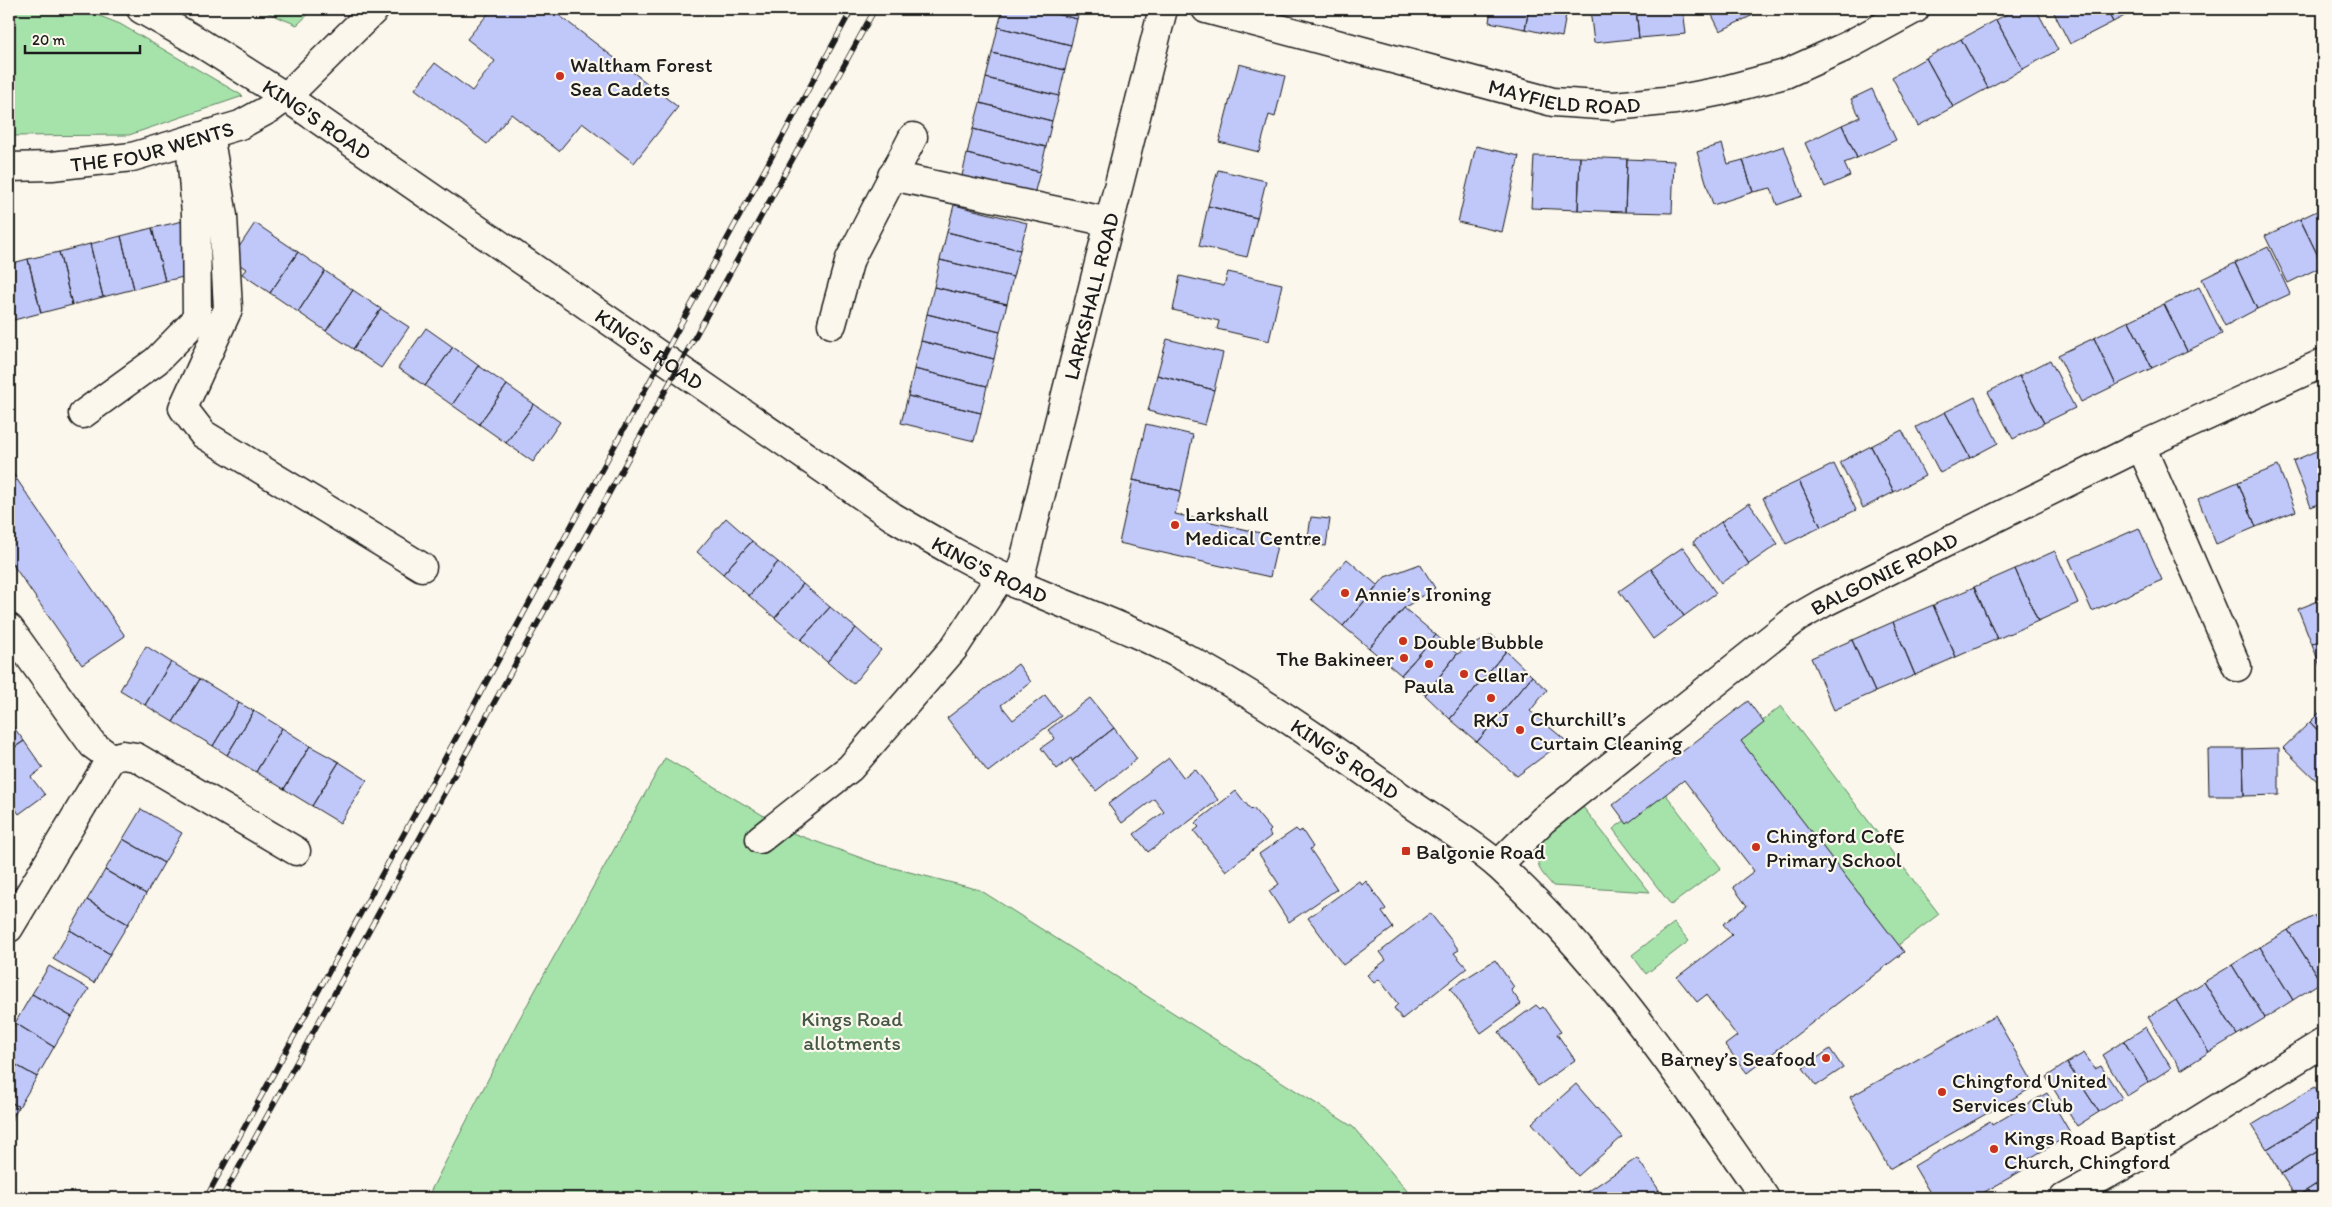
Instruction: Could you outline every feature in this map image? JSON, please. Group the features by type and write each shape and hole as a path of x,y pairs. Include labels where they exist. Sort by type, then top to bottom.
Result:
{"street":[{"name":"KING'S ROAD","path":"140,9 199,42 286,97 893,517 959,555 1010,580 1180,654 1223,678 1364,771 1498,865 1569,937 1624,1002 1683,1081 1765,1198"},
{"name":"THE FOUR WENTS","path":"9,167 52,166 132,157 240,125 271,108 286,97 375,9"},
{"name":"LARKSHALL ROAD","path":"760,839 850,768 1010,580 1109,222 1162,9"},
{"name":"MAYFIELD ROAD","path":"1206,9 1553,102 1614,106 1675,100 1721,91 1785,74 1847,46 1915,9"},
{"path":"83,414 156,361 197,319 196,214 200,137"},
{"path":"200,137 222,216 228,309 183,408 203,434 422,568"},
{"path":"832,324 850,259 913,137"},
{"path":"892,176 1109,222"},
{"name":"BALGONIE ROAD","path":"1498,865 1543,820 1797,618 1823,603 2141,446 2323,363"},
{"path":"2141,446 2237,667"},
{"path":"9,628 93,745 111,758"},
{"path":"9,928 111,758 123,754 136,757 296,851"},
{"path":"2064,1198 2146,1153 2323,1043"}],"green space":[{"path":"9,9 82,9 120,24 243,96 129,135 9,136"},
{"path":"259,9 314,9 297,25"},
{"path":"1781,706 1939,914 1897,946 1739,739"},
{"name":"Kings Road allotments","path":"665,758 795,834 878,864 980,890 1353,1127 1413,1198 427,1198 517,1023"},
{"path":"1664,792 1721,868 1671,905 1613,829"},
{"path":"1579,802 1650,892 1553,886 1541,872 1538,856 1539,846 1543,837 1555,822"},
{"path":"1674,923 1689,941 1646,974 1632,955"}],"building":[{"name":"Waltham Forest Sea Cadets","path":"492,9 551,9 678,107 634,163 582,123 559,151 511,114 487,144 415,89 435,63 472,91 495,61 467,39"},
{"path":"1003,9 1035,9 1077,19 1071,45 998,27"},
{"path":"1035,9 1080,9 1077,19"},
{"path":"1491,9 1529,9 1525,29 1489,22"},
{"path":"1529,9 1567,9 1562,37 1525,29"},
{"path":"1590,9 1636,9 1639,38 1594,43"},
{"path":"1636,9 1683,9 1686,34 1639,38"},
{"path":"1709,9 1747,9 1751,16 1720,31"},
{"path":"1747,9 1765,9 1751,16"},
{"path":"2016,9 2036,9 2058,50 2023,69 1996,20"},
{"path":"2052,9 2106,9 2113,22 2070,44"},
{"path":"2106,9 2138,9 2113,22"},
{"path":"1996,20 2023,69 1988,88 1961,39"},
{"path":"998,27 1071,45 1065,70 992,53"},
{"path":"1961,39 1988,88 1953,107 1926,58"},
{"path":"992,53 1065,70 1059,96 986,78"},
{"path":"1926,58 1953,107 1918,126 1892,77"},
{"path":"1239,64 1285,76 1275,117 1269,115 1259,152 1219,142"},
{"path":"986,78 1059,96 1052,121 980,103"},
{"path":"1872,89 1896,140 1857,158 1842,125 1860,117 1851,99"},
{"path":"980,103 1052,121 1046,147 973,129"},
{"path":"1842,125 1857,158 1844,163 1850,176 1825,187 1805,143"},
{"path":"973,129 1046,147 1040,172 967,154"},
{"path":"1722,144 1728,164 1743,160 1753,192 1713,205 1697,152"},
{"path":"1476,146 1519,156 1502,232 1458,222"},
{"path":"1784,146 1802,196 1777,205 1771,188 1753,192 1743,160"},
{"path":"967,154 1040,172 1033,198 961,180"},
{"path":"1534,156 1580,157 1578,210 1531,208"},
{"path":"1580,157 1627,159 1625,212 1578,210"},
{"path":"1627,159 1674,161 1672,213 1625,212"},
{"path":"1218,170 1266,181 1257,218 1208,206"},
{"path":"954,205 1027,223 1020,250 947,232"},
{"path":"1208,206 1257,218 1247,257 1199,246"},
{"path":"2323,208 2323,266 2300,219"},
{"path":"2300,219 2323,266 2288,283 2265,236"},
{"path":"183,221 197,274 165,281 152,228"},
{"path":"255,223 298,252 270,293 242,274 246,269 231,259"},
{"path":"152,228 165,281 134,289 121,236"},
{"path":"947,232 1020,250 1013,277 940,260"},
{"path":"121,236 134,289 103,297 90,244"},
{"path":"90,244 103,297 72,305 59,252"},
{"path":"2268,247 2290,294 2257,309 2235,263"},
{"path":"59,252 72,305 41,313 28,259"},
{"path":"298,252 325,271 298,312 270,293"},
{"path":"28,259 41,313 10,321 9,264"},
{"path":"940,260 1013,277 1007,304 934,287"},
{"path":"2235,263 2257,309 2225,326 2202,279"},
{"path":"325,271 353,290 326,331 298,312"},
{"path":"1228,272 1282,284 1269,341 1217,329 1219,321 1173,310 1180,276 1224,286"},
{"path":"934,287 1007,304 1000,332 927,314"},
{"path":"2199,287 2222,334 2187,351 2164,304"},
{"path":"353,290 381,309 353,349 326,331"},
{"path":"2164,304 2187,351 2152,368 2129,321"},
{"path":"381,309 409,327 381,368 353,349"},
{"path":"927,314 1000,332 994,359 921,341"},
{"path":"2129,321 2152,368 2116,385 2094,338"},
{"path":"426,328 453,347 425,386 398,368"},
{"path":"2094,338 2116,385 2081,402 2058,355"},
{"path":"1167,339 1223,353 1214,390 1157,375"},
{"path":"921,341 994,359 987,386 914,369"},
{"path":"453,347 479,366 452,405 425,386"},
{"path":"2050,360 2075,408 2044,423 2019,376"},
{"path":"479,366 507,385 479,424 452,405"},
{"path":"914,369 987,386 981,413 908,396"},
{"path":"1157,375 1214,390 1205,425 1148,411"},
{"path":"2019,376 2044,423 2013,439 1988,392"},
{"path":"507,385 534,404 506,443 479,424"},
{"path":"908,396 981,413 974,441 901,423"},
{"path":"1975,397 1998,443 1970,458 1945,412"},
{"path":"534,404 560,422 533,462 506,443"},
{"path":"1945,412 1970,458 1940,473 1916,427"},
{"path":"1146,424 1193,435 1181,491 1133,480"},
{"path":"1902,430 1925,476 1894,492 1871,446"},
{"path":"1871,446 1894,492 1863,508 1840,462"},
{"path":"2323,448 2323,502 2311,507 2293,461"},
{"path":"1834,464 1856,510 1821,527 1799,481"},
{"path":"2278,466 2296,511 2256,527 2238,482"},
{"path":"9,468 125,636 82,665 9,559"},
{"name":"Larkshall Medical Centre","path":"1133,480 1181,491 1175,514 1279,537 1270,577 1119,543"},
{"path":"1799,481 1821,527 1786,544 1763,498"},
{"path":"2238,482 2256,527 2216,544 2198,499"},
{"path":"1749,503 1778,544 1749,564 1721,522"},
{"path":"1311,517 1330,519 1326,546 1307,544"},
{"path":"726,518 752,541 723,574 697,552"},
{"path":"1721,522 1749,564 1721,583 1693,542"},
{"path":"2139,528 2162,580 2092,611 2069,559"},
{"path":"752,541 778,562 749,596 723,574"},
{"path":"1683,547 1716,593 1684,616 1651,569"},
{"path":"2055,551 2078,603 2038,621 2015,569"},
{"name":"Annie’s Ironing","path":"1347,559 1378,586 1343,626 1311,599"},
{"path":"778,562 803,584 775,618 749,596"},
{"path":"1420,564 1435,588 1404,608 1369,648 1343,626 1385,577"},
{"path":"1651,569 1684,616 1653,639 1619,591"},
{"path":"2015,569 2038,621 1997,639 1974,587"},
{"path":"803,584 830,607 801,640 775,618"},
{"path":"1974,587 1997,639 1956,657 1933,605"},
{"path":"2323,599 2323,639 2312,644 2298,609"},
{"path":"1933,605 1956,657 1915,675 1893,622"},
{"path":"830,607 856,628 827,662 801,640"},
{"name":"Double Bubble","path":"1404,608 1436,635 1401,675 1369,648"},
{"path":"1893,622 1915,675 1875,692 1852,640"},
{"path":"856,628 881,650 853,684 827,662"},
{"name":"Paula","path":"1436,635 1457,654 1425,695 1401,675"},
{"name":"Cellar","path":"1492,635 1506,651 1450,719 1425,695 1457,654"},
{"path":"2323,639 2323,674 2312,644"},
{"path":"1852,640 1875,692 1834,710 1811,658"},
{"path":"146,646 171,662 145,705 120,690"},
{"name":"RKJ","path":"1506,651 1532,676 1477,742 1450,719"},
{"path":"171,662 200,679 173,722 145,705"},
{"path":"1018,664 1031,682 1001,705 1013,720 1045,695 1061,716 988,772 947,718"},
{"name":"Churchill’s Curtain Cleaning","path":"1532,676 1547,690 1530,711 1565,740 1517,776 1477,742"},
{"path":"200,679 239,703 213,746 173,722"},
{"path":"1090,698 1114,728 1072,761 1071,758 1057,769 1041,748 1055,738 1048,730"},
{"path":"1748,701 1764,723 1741,741 1904,952 1747,1073 1725,1045 1737,1036 1706,995 1697,1002 1677,977 1732,935 1723,924 1747,906 1733,887 1754,871 1684,780 1627,824 1613,805"},
{"path":"239,703 254,711 227,755 213,746"},
{"path":"2323,709 2323,736 2310,722"},
{"path":"254,711 282,728 256,772 227,755"},
{"path":"9,721 24,741 9,751"},
{"path":"2310,722 2323,736 2323,779 2319,783 2283,748"},
{"path":"282,728 310,746 284,789 256,772"},
{"path":"1114,728 1137,759 1096,791 1072,761"},
{"path":"24,741 43,768 31,777 45,795 19,814 9,799 9,751"},
{"path":"310,746 339,762 312,806 284,789"},
{"path":"2279,748 2279,795 2244,796 2243,749"},
{"path":"2208,749 2243,749 2244,796 2209,796"},
{"path":"1169,758 1184,778 1195,769 1218,800 1148,852 1134,834 1164,812 1154,799 1122,823 1108,804"},
{"path":"339,762 367,780 340,823 312,806"},
{"path":"1236,791 1251,810 1253,808 1271,830 1269,832 1271,836 1226,871 1194,831 1199,827 1195,823"},
{"path":"141,809 182,833 164,863 123,839"},
{"path":"1296,829 1299,832 1302,830 1313,847 1310,849 1337,889 1289,922 1269,891 1279,884 1259,854"},
{"path":"123,839 164,863 146,894 105,870"},
{"path":"105,870 146,894 128,924 87,900"},
{"path":"1359,881 1362,885 1366,881 1386,909 1382,912 1393,928 1343,965 1308,918"},
{"path":"87,900 128,924 110,954 70,930"},
{"path":"2323,910 2323,930 2314,916"},
{"path":"1430,913 1459,950 1454,953 1467,968 1402,1019 1394,1008 1398,1004 1379,979 1374,983 1367,975 1386,960 1380,952"},
{"path":"2314,916 2323,930 2323,980 2321,982 2288,930"},
{"path":"70,930 110,954 94,983 53,959"},
{"path":"2288,930 2321,982 2293,1000 2260,947"},
{"path":"2260,947 2293,1000 2265,1018 2232,965"},
{"path":"1495,960 1514,987 1511,990 1521,1004 1481,1033 1450,988"},
{"path":"2232,965 2265,1018 2237,1035 2204,982"},
{"path":"49,966 89,989 72,1017 32,994"},
{"path":"2204,982 2237,1035 2209,1052 2176,1000"},
{"path":"32,994 72,1017 54,1047 15,1023"},
{"path":"2176,1000 2209,1052 2181,1070 2148,1017"},
{"path":"1536,1005 1540,1009 1543,1007 1561,1032 1557,1034 1575,1060 1538,1086 1499,1032"},
{"name":"Chingford United Services Club","path":"1995,1016 2035,1086 1889,1169 1850,1097"},
{"path":"15,1023 54,1047 37,1077 9,1061 9,1033"},
{"path":"2146,1027 2171,1068 2149,1082 2124,1041"},
{"path":"2124,1041 2149,1082 2127,1096 2102,1055"},
{"name":"Barney’s Seafood","path":"1830,1049 1843,1068 1816,1086 1803,1068"},
{"path":"2084,1053 2095,1069 2101,1066 2122,1098 2099,1112 2067,1063"},
{"path":"9,1061 37,1077 19,1107 9,1101"},
{"path":"2067,1063 2099,1112 2077,1126 2046,1077"},
{"path":"1576,1084 1622,1137 1578,1176 1532,1123"},
{"path":"2315,1087 2323,1100 2323,1115 2267,1149 2252,1125"},
{"name":"Kings Road Baptist Church, Chingford","path":"2047,1093 2071,1134 2020,1164 2023,1170 1974,1198 1933,1198 1914,1166 1990,1121 1992,1125"},
{"path":"9,1101 19,1107 9,1124"},
{"path":"2323,1115 2323,1148 2281,1174 2267,1149"},
{"path":"2323,1148 2323,1180 2296,1197 2281,1174"},
{"path":"1637,1158 1659,1190 1647,1198 1590,1198 1586,1193"},
{"path":"2323,1180 2323,1198 2296,1197"},
{"path":"1659,1190 1665,1198 1647,1198"}],"railway":[{"path":"206,1198 852,9"},
{"path":"222,1198 875,9"}],"place":[{"name":"Waltham Forest Sea Cadets","path":"560,76"},
{"name":"Larkshall Medical Centre","path":"1175,525"},
{"name":"Annie’s Ironing","path":"1345,593"},
{"name":"Double Bubble","path":"1403,641"},
{"name":"The Bakineer","path":"1404,658"},
{"name":"Paula","path":"1429,664"},
{"name":"Cellar","path":"1464,674"},
{"name":"RKJ","path":"1491,698"},
{"name":"Churchill’s Curtain Cleaning","path":"1520,730"},
{"name":"Chingford CofE Primary School","path":"1756,847"},
{"name":"Balgonie Road","path":"1406,851"},
{"name":"Barney’s Seafood","path":"1826,1058"},
{"name":"Chingford United Services Club","path":"1942,1092"},
{"name":"Kings Road Baptist Church, Chingford","path":"1994,1149"}]}
